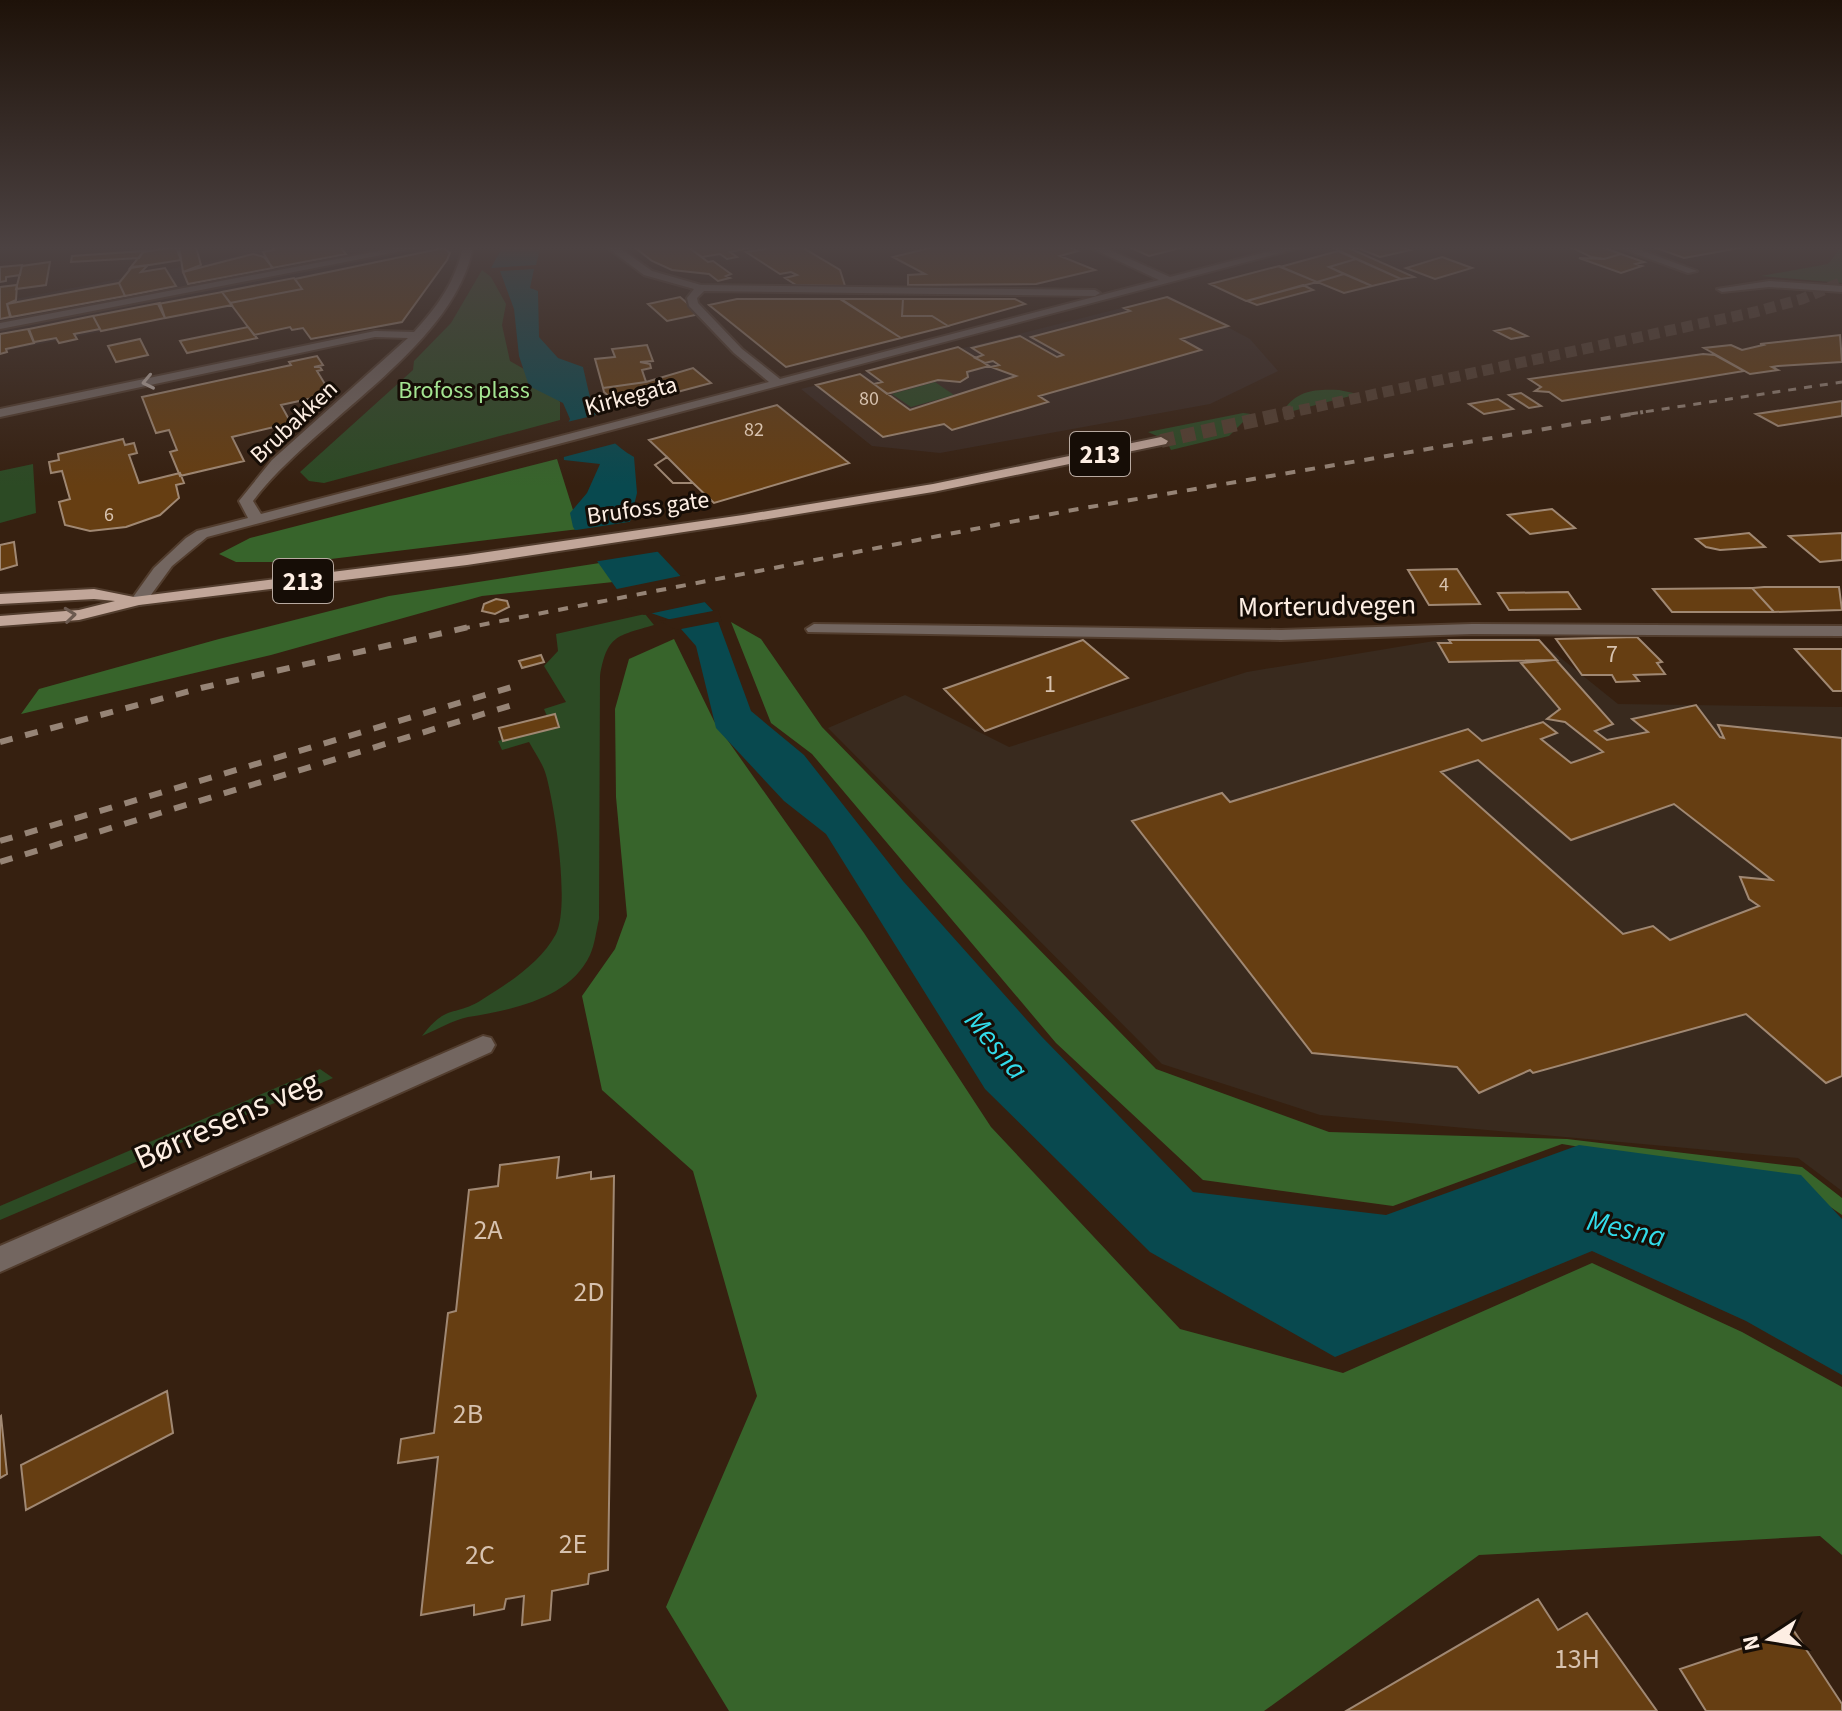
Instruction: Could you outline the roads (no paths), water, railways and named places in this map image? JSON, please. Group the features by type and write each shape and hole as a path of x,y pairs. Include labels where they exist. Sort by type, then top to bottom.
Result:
{"main road":[{"name":"Brufoss gate","path":"139,600 467,560 743,519 933,488 1161,441"},
{"name":"213","path":"0,599 94,594 139,600"},
{"name":"213","path":"0,621 79,615 139,600"}],"street":[{"name":"Brubakken","path":"256,519 246,501 277,464 336,414 424,326"},
{"path":"714,326 738,351 776,382"},
{"name":"Kirkegata","path":"139,600 157,570 173,552 202,534 994,326"},
{"path":"0,413 375,334 417,335"},
{"name":"Morterudvegen","path":"814,629 1127,634 1502,629 1842,631"},
{"name":"Børresens veg","path":"0,1259 483,1045"}],"water":[{"name":"Mesna","path":"516,326 539,326 539,337 558,358 583,367 593,408 603,429 634,457 637,493 630,522 715,613 751,711 804,755 903,881 1042,1037 1193,1192 1386,1215 1579,1145 1801,1175 1842,1219 1842,1375 1746,1321 1592,1251 1335,1357 1150,1252 985,1089 826,834 784,801 716,728 696,646 674,621 628,605 573,527 570,513 587,493 600,464 564,460 562,435 570,419 563,403 529,386 519,356"}],"tunnel":[{"path":"1283,414 1691,326"},
{"path":"1161,441 1292,412"}],"railway":[{"path":"1641,412 1842,382"},
{"path":"461,629 1067,511 1641,412"},
{"path":"1630,414 1641,412"},
{"path":"461,629 469,627"},
{"path":"0,742 201,688 461,629"},
{"path":"0,841 515,686"},
{"path":"0,862 519,703"}],"park label":[{"name":"Brofoss plass","path":"464,390"}]}
